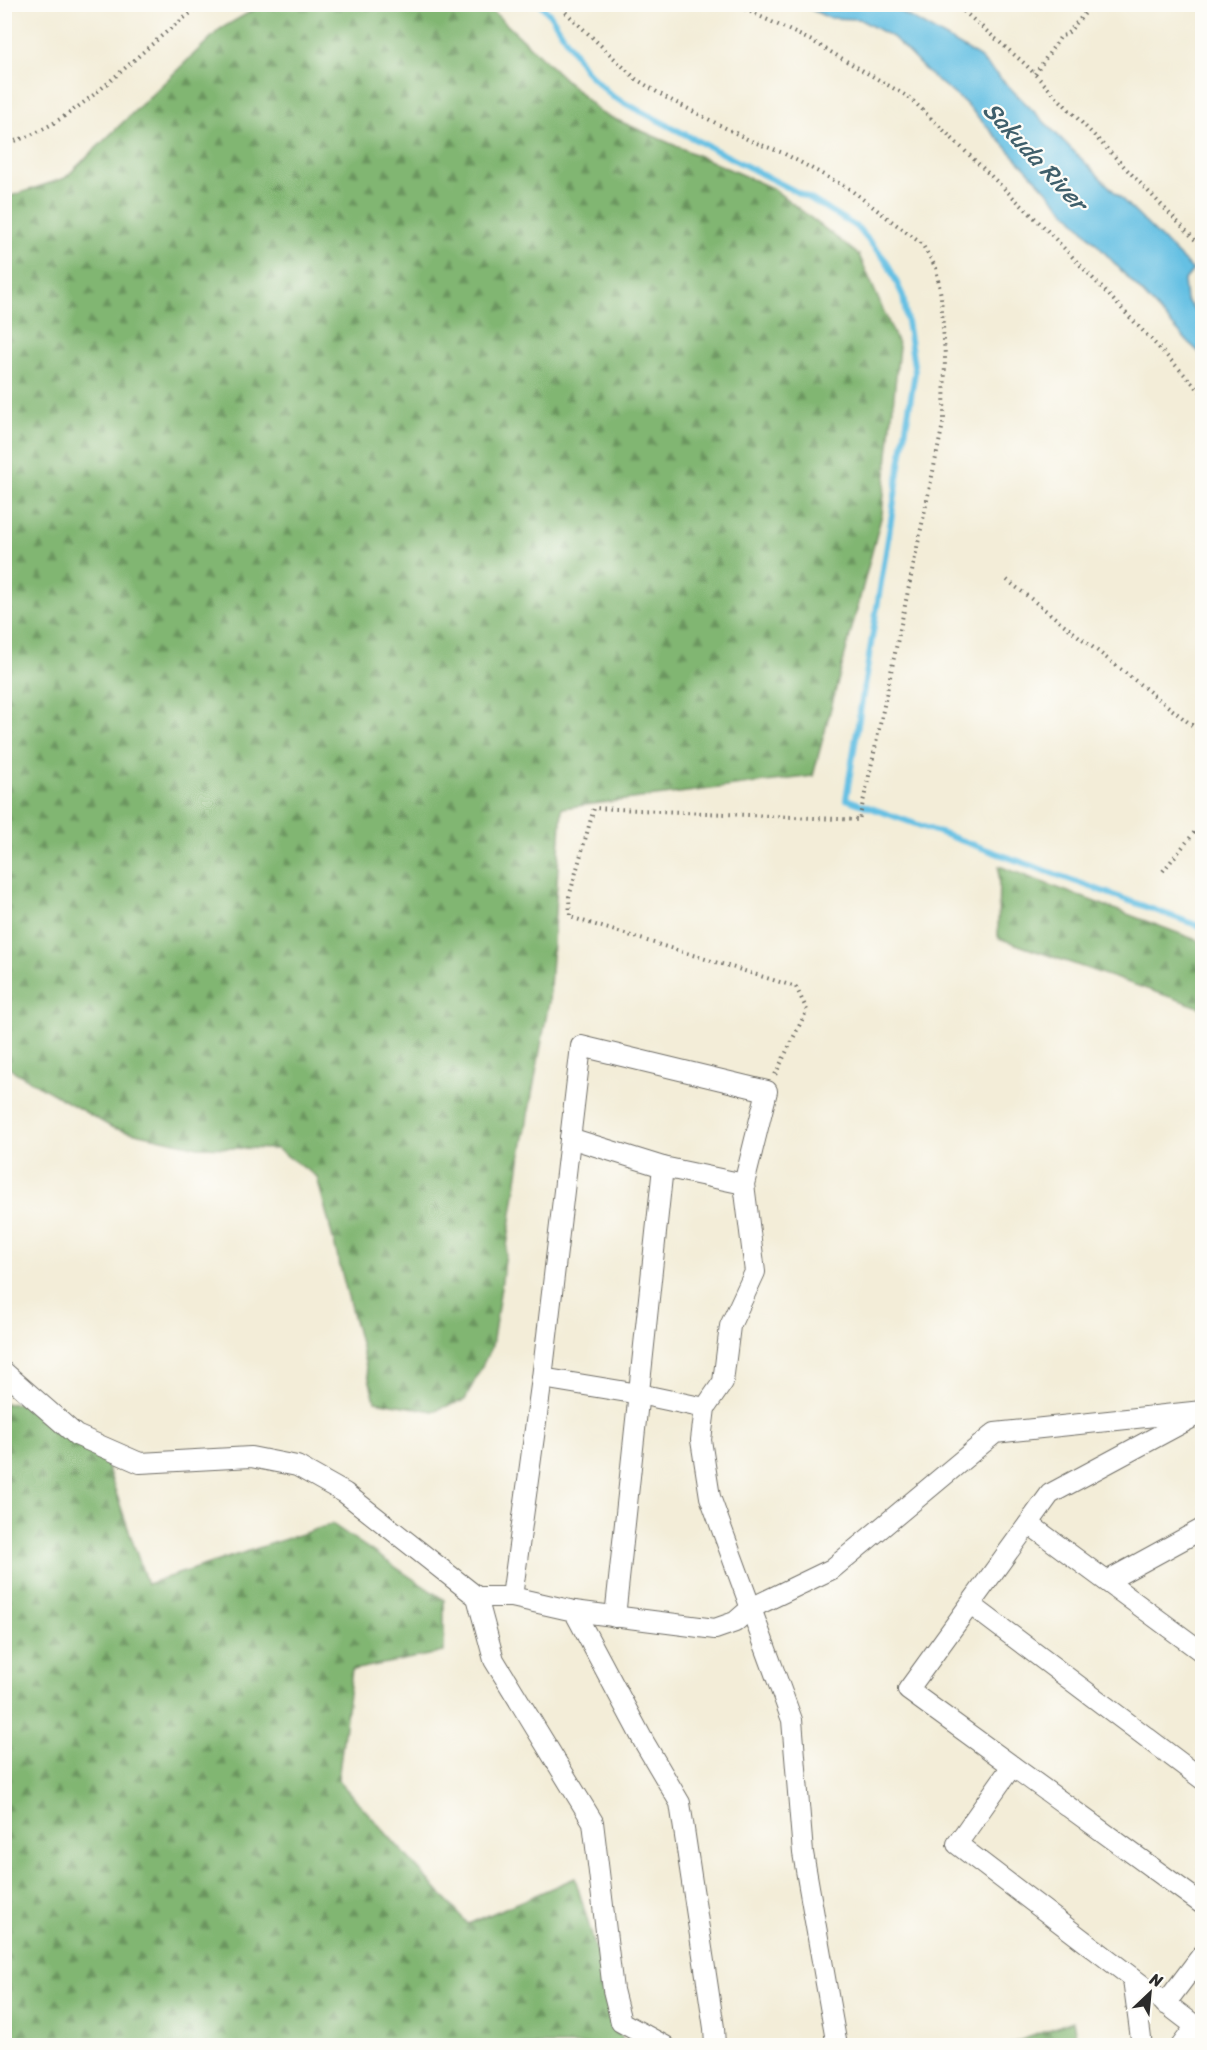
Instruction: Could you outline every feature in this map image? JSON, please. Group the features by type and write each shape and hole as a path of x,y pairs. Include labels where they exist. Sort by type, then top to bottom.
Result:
{"street":[{"path":"512,1597 542,1378 581,1046 767,1090 744,1184 755,1272 730,1326 723,1382 705,1408 701,1440 710,1497 792,1720 803,1854 837,2046"},
{"path":"570,1138 663,1167 744,1184"},
{"path":"615,1617 663,1167"},
{"path":"4,1372 76,1435 140,1463 251,1457 297,1466 345,1493 477,1598 494,1660 593,1822 613,1990 621,2022 665,2046"},
{"path":"542,1378 639,1394 705,1408"},
{"path":"477,1598 512,1597 574,1611 715,1629 735,1622 751,1608 832,1569 995,1434 1203,1411"},
{"path":"1203,1411 1050,1494 908,1690 1203,1904"},
{"path":"1029,1524 1203,1652"},
{"path":"1107,1581 1203,1529"},
{"path":"971,1605 1203,1779"},
{"path":"574,1611 644,1742 680,1803 715,2046"},
{"path":"1012,1766 957,1844 1199,2028 1181,2046"},
{"path":"1166,2004 1203,1955"},
{"path":"1133,1979 1142,2046"}],"path":[{"path":"4,145 43,129 83,102 185,17 204,4"},
{"path":"557,4 636,79 664,97 751,141 783,153 848,188 922,244 936,268 941,296 944,346 944,419 859,820 594,808 587,826 569,897 570,917 796,987 807,1010 767,1090"},
{"path":"734,4 812,41 910,98 1042,225 1203,393"},
{"path":"954,4 1035,74 1203,247"},
{"path":"1035,74 1061,36 1066,35 1093,4"},
{"path":"1007,580 1203,733"},
{"path":"1163,871 1203,823"}],"green space":[{"path":"262,5 486,5 601,113 772,188 859,255 899,346 882,514 813,776 562,808 549,1002 521,1154 492,1346 465,1400 433,1411 375,1401 317,1177 277,1149 198,1147 113,1128 15,1072 5,1063 5,198 65,178 220,29"},
{"path":"999,866 1202,942 1202,1008 998,938"},
{"path":"25,1403 106,1463 147,1584 332,1524 444,1600 444,1652 352,1670 338,1780 468,1924 575,1878 624,2045 5,2046 4,1404"},
{"path":"1073,2021 1078,2045 1008,2045"}],"water":[{"name":"Sakuda River","path":"801,5 889,5 978,56 1193,270 1184,281 1186,300 1202,318 1202,355 964,102 928,73 894,38 859,19 829,18"}],"waterway":[{"path":"540,4 551,16 586,71 613,97 814,201 858,228 887,262 903,296 915,372 846,799 1202,927"}]}
